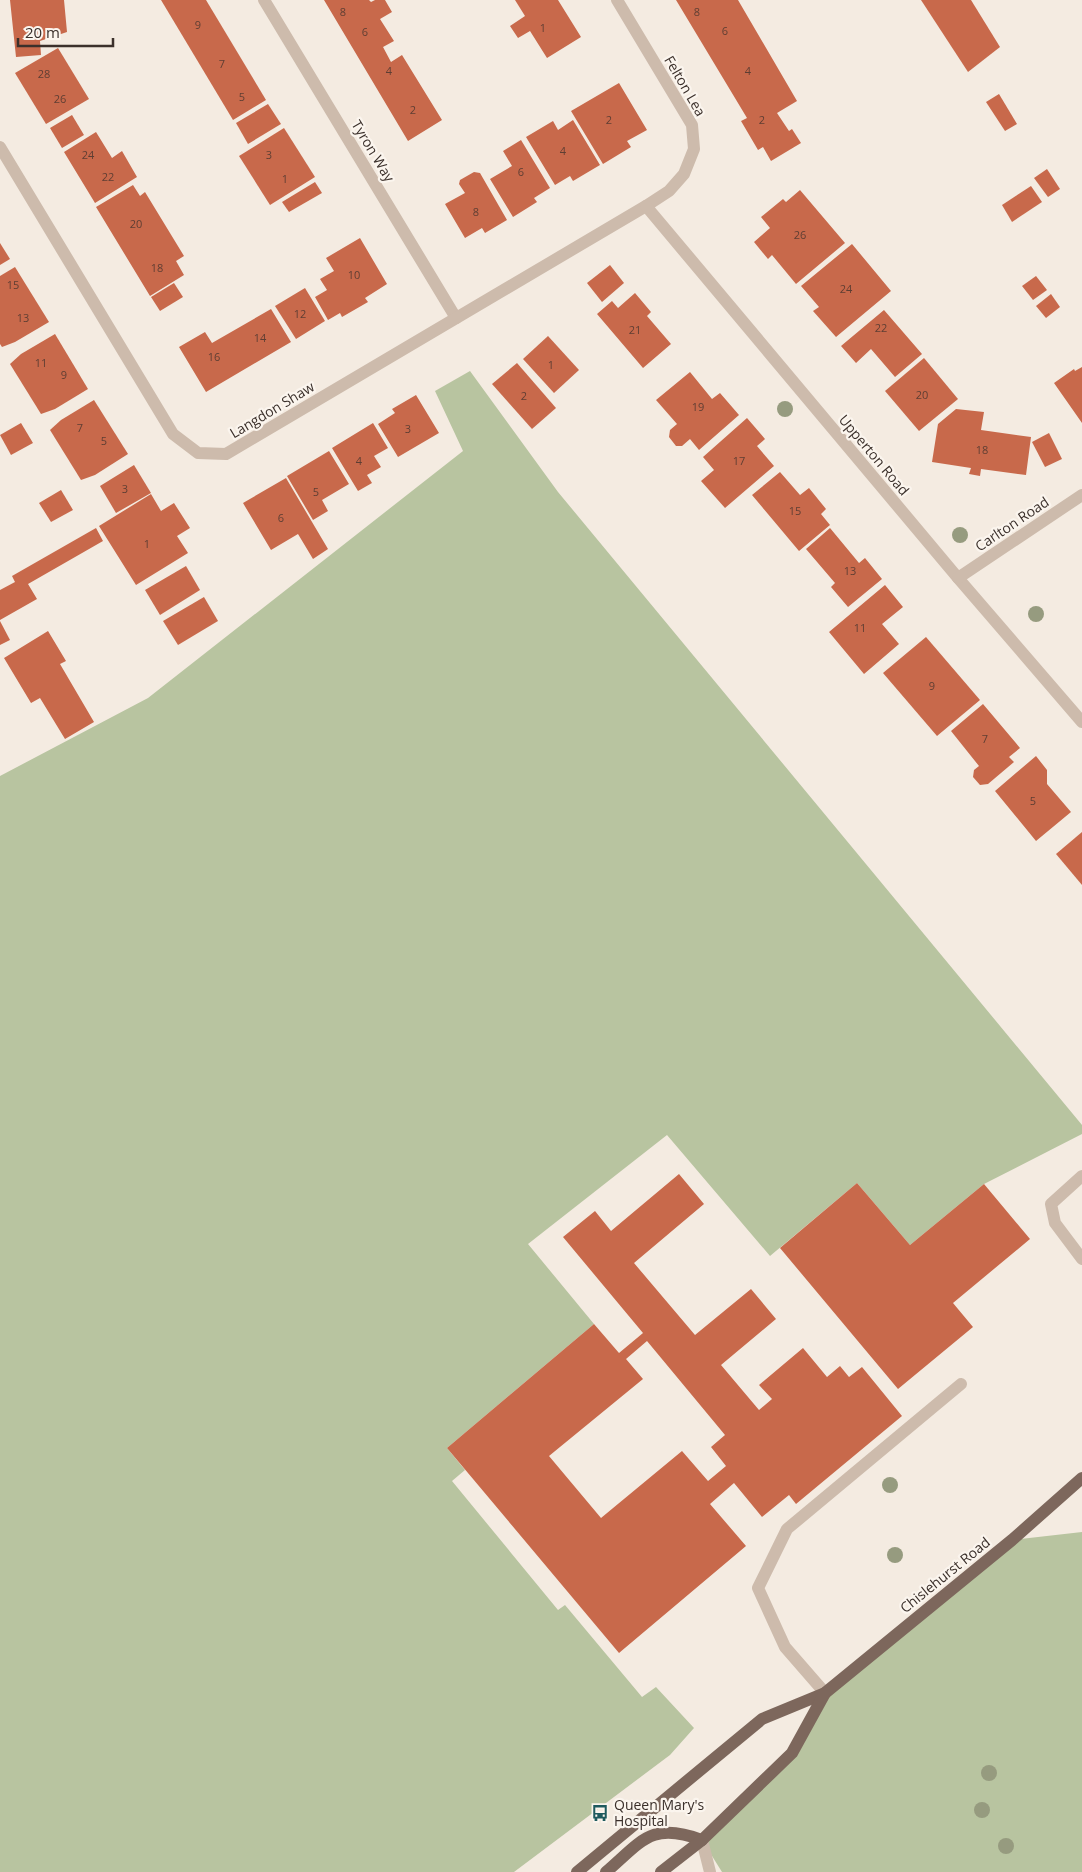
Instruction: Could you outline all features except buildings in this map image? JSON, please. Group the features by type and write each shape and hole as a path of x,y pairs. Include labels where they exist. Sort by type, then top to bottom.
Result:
{"main road":[{"name":"Chislehurst Road","path":"576,1872 762,1719 825,1692 1012,1540 1082,1478"},
{"name":"Chislehurst Road","path":"661,1872 702,1840 792,1753 825,1692"},
{"path":"606,1872 648,1837 659,1833 685,1834 702,1840"}],"street":[{"name":"Tyron Way","path":"264,0 456,318"},
{"name":"Felton Lea","path":"617,0 692,125 694,148 684,174 669,191 646,206"},
{"name":"Langdon Shaw","path":"0,147 173,434 198,453 226,454 646,206"},
{"name":"Upperton Road","path":"646,206 958,578 1082,722"},
{"name":"Carlton Road","path":"958,578 1082,495"},
{"path":"1082,1176 1050,1204 1055,1223 1082,1259"},
{"path":"825,1692 785,1648 758,1588 787,1530 961,1384"},
{"path":"702,1840 710,1872"}],"green space":[{"path":"470,371 558,492 1082,1125 1082,1134 984,1184 910,1245 857,1183 770,1256 667,1135 528,1244 594,1324 447,1448 465,1470 452,1481 558,1610 565,1605 642,1697 656,1687 694,1728 670,1755 514,1872 0,1872 0,776 148,698 463,451 435,391"},
{"path":"1082,1532 1082,1872 722,1872 702,1840 792,1753 825,1693 1012,1540"}],"place":[{"name":"Queen Mary's Hospital","path":"600,1813"}]}
